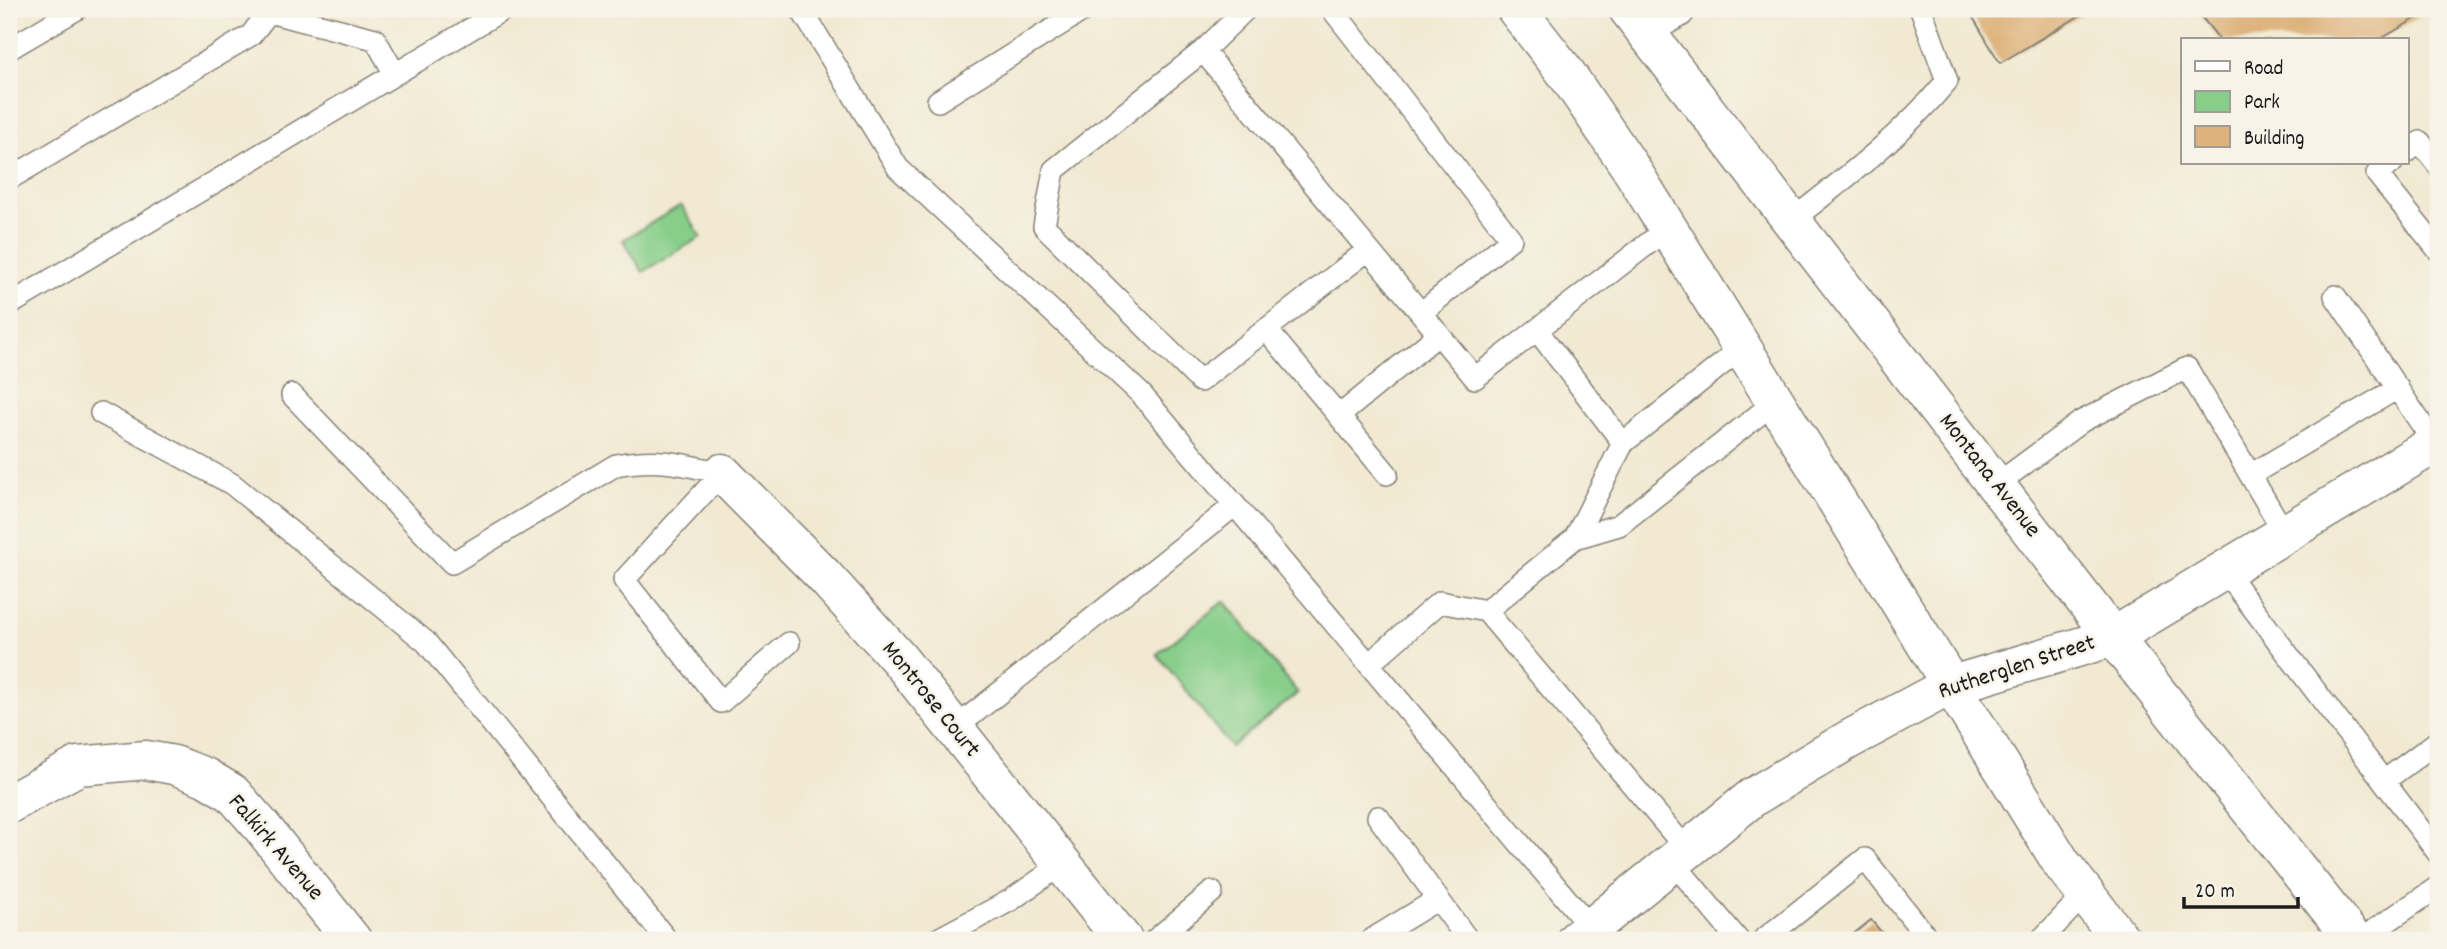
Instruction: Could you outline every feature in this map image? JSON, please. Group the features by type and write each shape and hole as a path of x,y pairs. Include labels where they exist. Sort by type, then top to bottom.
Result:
{"main road":[{"path":"1516,9 1566,73 1630,167 2062,864 2121,940"},
{"name":"Montana Avenue","path":"1649,15 1792,220 2113,637 2354,940"},
{"name":"Rutherglen Street","path":"1584,934 1754,797 1848,740 1949,685 2113,637 2437,443"},
{"name":"Montrose Court","path":"722,473 823,575 899,659 1123,940"},
{"name":"Falkirk Avenue","path":"9,804 78,766 146,760 174,765 205,776 232,793 352,940"}],"lane":[{"path":"9,49 77,9"},
{"path":"9,305 504,9"},
{"path":"801,9 898,168 1142,395 1368,664 1584,934"},
{"path":"938,101 1085,9"},
{"path":"1246,9 1203,51 1054,170 1044,226 1200,381 1368,250"},
{"path":"1332,9 1511,239 1422,313"},
{"path":"1792,220 1875,155 1925,108 1947,81 1921,9"},
{"path":"9,179 251,35 263,10 375,39 395,74"},
{"path":"1203,51 1475,378 1668,228"},
{"path":"2408,151 2420,142 2438,165"},
{"path":"2391,164 2378,174 2438,250"},
{"path":"2335,296 2437,443"},
{"path":"1266,329 1387,474"},
{"path":"1537,330 1623,443"},
{"path":"1339,415 1439,334"},
{"path":"1575,538 1623,443 1742,348"},
{"path":"1996,485 2082,421 2187,369 2285,534"},
{"path":"2250,475 2398,387"},
{"path":"292,394 452,563 616,466 643,460 668,460 722,473 624,580 721,702 789,643"},
{"path":"1486,611 1575,538 1619,525 1775,401"},
{"path":"101,413 232,484 426,642 667,940"},
{"path":"954,729 1235,505"},
{"path":"2224,570 2438,853"},
{"path":"1368,664 1440,602 1486,611 1680,857 1738,940"},
{"path":"2384,781 2438,741"},
{"path":"1378,817 1468,940"},
{"path":"1763,940 1864,859 1929,940"},
{"path":"936,940 1011,900 1061,865"},
{"path":"2360,940 2438,887"},
{"path":"1155,940 1212,892"},
{"path":"2040,940 2085,894"},
{"path":"1371,940 1438,899"}],"green space":[{"path":"681,205 701,237 643,272 623,240"},
{"path":"1224,601 1298,693 1231,747 1157,654"}],"building":[{"path":"1968,9 2091,9 2000,63"},
{"path":"2195,9 2432,9 2382,38 2218,38"},
{"path":"1871,920 1888,940 1846,940"}]}
